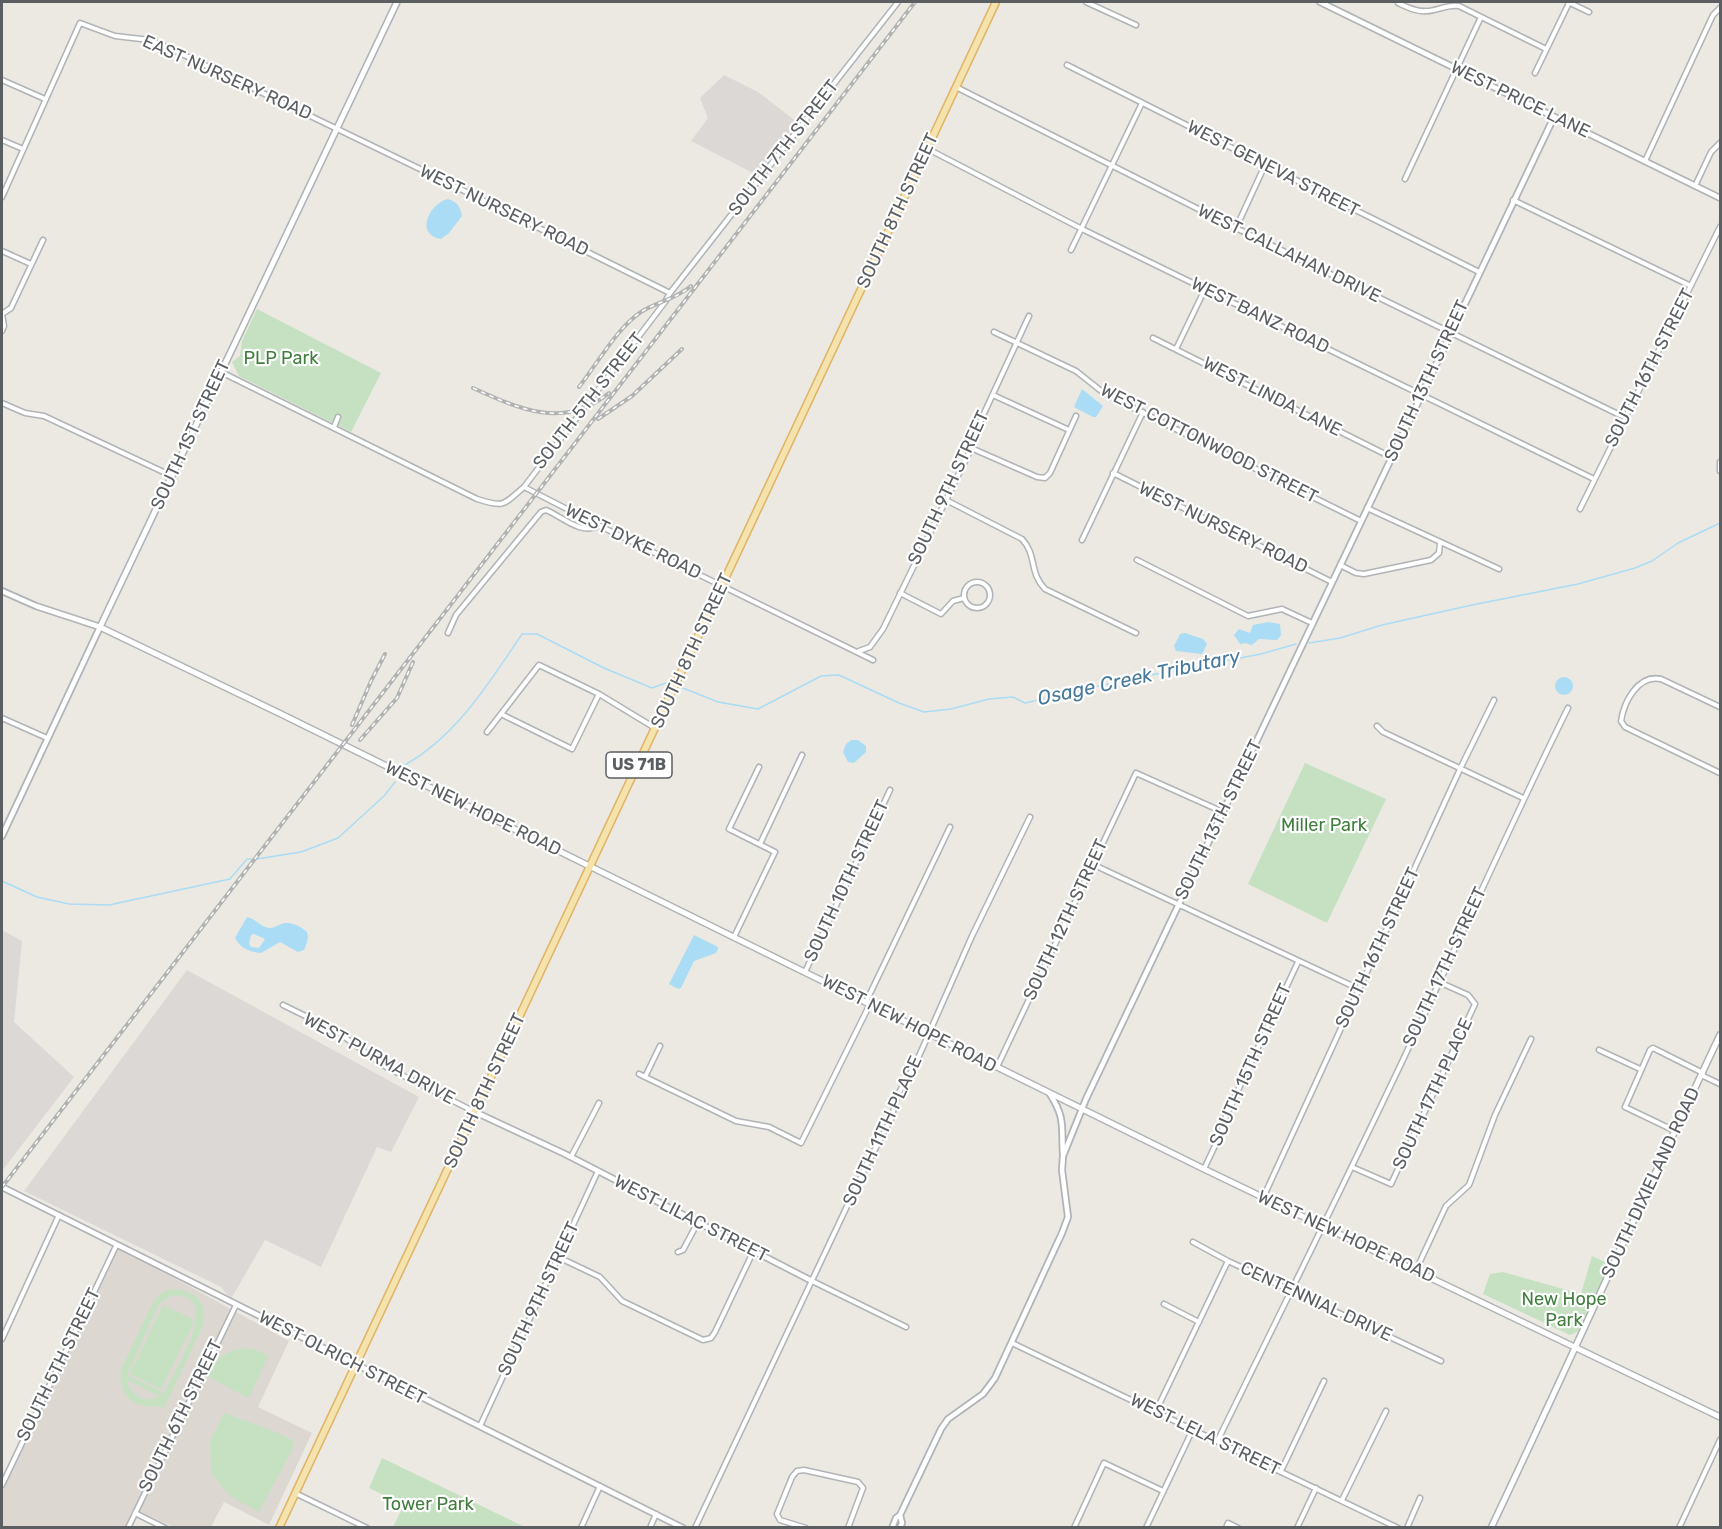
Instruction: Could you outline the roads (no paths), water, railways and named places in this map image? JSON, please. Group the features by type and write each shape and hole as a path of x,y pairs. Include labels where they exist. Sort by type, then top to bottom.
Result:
{"main road":[{"name":"SOUTH 1ST STREET","path":"100,627 397,2"},
{"name":"SOUTH 8TH STREET","path":"279,1527 996,2"},
{"name":"WEST NEW HOPE ROAD","path":"100,627 591,866 1082,1110 1720,1417"},
{"name":"SOUTH DIXIELAND ROAD","path":"1491,1527 1577,1347 1720,1035"}],"street":[{"name":"SOUTH 7TH STREET","path":"670,293 898,2"},
{"path":"1086,2 1136,26"},
{"name":"WEST PRICE LANE","path":"1320,2 1720,198"},
{"path":"1398,2 1417,11 1428,12 1450,4 1459,6 1546,49"},
{"path":"1535,73 1568,2 1589,12"},
{"path":"1645,161 1713,15 1720,8"},
{"path":"1405,179 1481,17"},
{"name":"EAST NURSERY ROAD","path":"45,99 80,23 115,36 150,40 337,129"},
{"name":"WEST GENEVA STREET","path":"1067,65 1479,272"},
{"path":"2,80 45,99 2,197"},
{"name":"WEST CALLAHAN DRIVE","path":"956,87 1236,228 1624,417"},
{"path":"1071,250 1142,103"},
{"name":"SOUTH 13TH STREET","path":"892,1527 941,1429 948,1419 983,1394 1012,1343 1068,1217 1062,1170 1063,1156 1082,1110 1554,117"},
{"name":"WEST NURSERY ROAD","path":"337,129 670,293"},
{"path":"2,140 23,149"},
{"path":"1695,186 1711,152 1720,143"},
{"name":"WEST BANZ ROAD","path":"928,149 1082,229 1594,479"},
{"path":"1236,228 1265,165"},
{"path":"1514,200 1691,286"},
{"name":"SOUTH 16TH STREET","path":"1580,509 1720,227"},
{"path":"2,331 4,327 2,314 11,308 43,240"},
{"path":"2,251 31,264"},
{"path":"1176,348 1205,289"},
{"name":"SOUTH 5TH STREET","path":"334,427 477,499 497,506 504,504 524,487 670,293"},
{"name":"SOUTH 9TH STREET","path":"859,651 870,647 883,629 971,448 974,435 1029,316"},
{"name":"WEST COTTONWOOD STREET","path":"994,332 1076,371 1098,389 1361,521"},
{"name":"WEST LINDA LANE","path":"1153,338 1391,457"},
{"path":"221,371 334,427 338,417"},
{"path":"993,395 1069,430"},
{"path":"2,403 25,413 44,416 172,476"},
{"path":"1082,540 1143,412"},
{"path":"971,448 1037,477 1045,478 1050,473 1076,416"},
{"path":"1720,462 1720,471"},
{"name":"WEST NURSERY ROAD","path":"1113,473 1332,582"},
{"name":"WEST DYKE ROAD","path":"524,487 722,586 859,651 873,660"},
{"path":"946,500 1022,539 1030,548 1034,573 1045,589 1136,633"},
{"path":"1367,508 1499,569"},
{"path":"448,633 456,615 541,512 546,510 582,528 591,530 600,526"},
{"path":"1340,565 1356,573 1364,574 1431,560 1439,553 1440,543"},
{"path":"1137,560 1248,616 1282,609 1312,623"},
{"path":"973,583 984,584 989,591 987,603 979,607 968,604 964,598 966,588 973,583"},
{"path":"2,591 36,606 100,627"},
{"path":"900,593 941,614 953,602 964,598"},
{"name":"SOUTH 1ST STREET","path":"2,836 100,627"},
{"path":"487,732 538,665 598,694 656,728"},
{"path":"1720,707 1661,679 1652,678 1636,688 1621,721 1624,727 1720,773"},
{"path":"501,714 572,749 598,694"},
{"name":"SOUTH 16TH STREET","path":"1263,1198 1494,700"},
{"name":"SOUTH 17TH STREET","path":"1218,1440 1323,1227 1523,798 1568,708"},
{"path":"2,718 47,738"},
{"path":"1377,726 1383,732 1523,798"},
{"path":"760,844 802,755"},
{"path":"734,937 775,852 729,830 759,767"},
{"name":"SOUTH 12TH STREET","path":"996,1067 1136,773 1223,812"},
{"name":"SOUTH 10TH STREET","path":"805,972 890,790"},
{"name":"SOUTH 11TH PLACE","path":"695,1527 866,1166 891,1119 898,1094 915,1065 972,936 1030,817"},
{"path":"639,1074 736,1121 769,1127 801,1143 950,827"},
{"path":"1092,864 1359,989"},
{"name":"SOUTH 15TH STREET","path":"1204,1169 1221,1133 1226,1116 1298,962"},
{"name":"SOUTH 17TH PLACE","path":"1352,1166 1391,1184 1475,1004 1468,995 1439,982"},
{"name":"WEST PURMA DRIVE","path":"283,1005 336,1031 386,1067 475,1112"},
{"path":"1416,1270 1446,1206 1469,1185 1495,1115 1531,1039"},
{"path":"645,1077 660,1046"},
{"path":"1675,1131 1624,1107 1650,1050 1653,1048 1720,1084"},
{"path":"1599,1050 1640,1069"},
{"path":"1050,1094 1062,1118 1063,1156"},
{"path":"571,1157 599,1103"},
{"name":"WEST LILAC STREET","path":"475,1112 571,1157 754,1250 782,1267 906,1327"},
{"name":"SOUTH 9TH STREET","path":"479,1427 598,1172"},
{"name":"WEST OLRICH STREET","path":"2,1188 683,1527"},
{"path":"2,1339 59,1215"},
{"path":"678,1252 683,1250 699,1222"},
{"name":"CENTENNIAL DRIVE","path":"1193,1242 1228,1261 1441,1361"},
{"name":"SOUTH 5TH STREET","path":"2,1485 116,1246"},
{"path":"558,1257 600,1277 622,1301 704,1340 711,1338 715,1332 754,1250"},
{"path":"1156,1411 1228,1261"},
{"path":"1164,1304 1199,1322"},
{"name":"SOUTH 6TH STREET","path":"128,1527 236,1305"},
{"name":"WEST LELA STREET","path":"1012,1343 1398,1527"},
{"path":"1281,1471 1324,1381"},
{"path":"1342,1500 1386,1411"},
{"path":"1146,1527 1194,1429"},
{"path":"1679,1527 1720,1440"},
{"path":"1074,1527 1104,1463 1163,1491"},
{"path":"806,1527 780,1520 777,1514 792,1477 797,1471 804,1470 858,1482 863,1488 848,1527"},
{"path":"581,1527 600,1486"},
{"path":"1298,1527 1316,1488"},
{"path":"295,1493 367,1527"},
{"path":"1407,1527 1420,1498"},
{"path":"135,1513 165,1527"},
{"path":"650,1527 656,1514"},
{"name":"SOUTH 13TH STREET","path":"900,1515 902,1523 900,1527"},
{"path":"1227,1525 1238,1527"}],"water":[{"path":"448,199 458,205 462,216 449,233 441,239 428,231 428,219 436,206"},
{"path":"1082,389 1103,406 1096,417 1074,407"},
{"path":"1268,622 1280,624 1281,635 1277,640 1259,639 1252,645 1240,644 1234,635 1239,629 1250,633 1253,625"},
{"path":"1185,633 1203,639 1207,644 1202,654 1176,651 1174,646 1180,634"},
{"path":"1564,677 1570,680 1573,686 1570,692 1564,695 1558,692 1555,686 1558,680"},
{"path":"851,740 858,740 866,746 866,752 854,763 848,762 843,752 846,744"},
{"path":"247,917 267,928 286,923 294,924 307,932 308,937 304,950 298,952 280,942 261,953 246,949 235,938","holes":["254,934 265,939 259,948 251,947 249,943 251,935"]},
{"path":"694,935 718,949 716,953 694,961 681,988 678,989 669,984"}],"waterway":[{"name":"Osage Creek Tributary","path":"1309,643 1340,638 1382,625 1472,605 1578,584 1635,568 1652,561 1678,543 1720,523"},
{"name":"Osage Creek Tributary","path":"403,766 439,740 470,708 522,634 537,634 604,668 652,688 666,683 673,685"},
{"name":"Osage Creek Tributary","path":"678,686 718,702 758,709 821,676 839,675 924,712 951,709 989,699 1013,697 1025,703 1130,679 1261,654 1296,644"},
{"name":"Osage Creek Tributary","path":"257,859 301,852 338,838 384,796 395,782"},
{"name":"Osage Creek Tributary","path":"2,881 37,897 69,904 109,905 230,879 247,859 252,859"}],"railway":[{"path":"2,1187 915,2"},
{"path":"579,387 632,319 691,286"},
{"path":"598,419 632,396 682,349"},
{"path":"473,388 524,409 558,413 575,411 609,393"},
{"path":"352,725 385,654"},
{"path":"360,740 397,698 413,662"}],"park label":[{"name":"PLP Park","path":"281,359"},
{"name":"Miller Park","path":"1324,826"},
{"name":"New Hope Park","path":"1564,1310"},
{"name":"Tower Park","path":"428,1505"}]}
